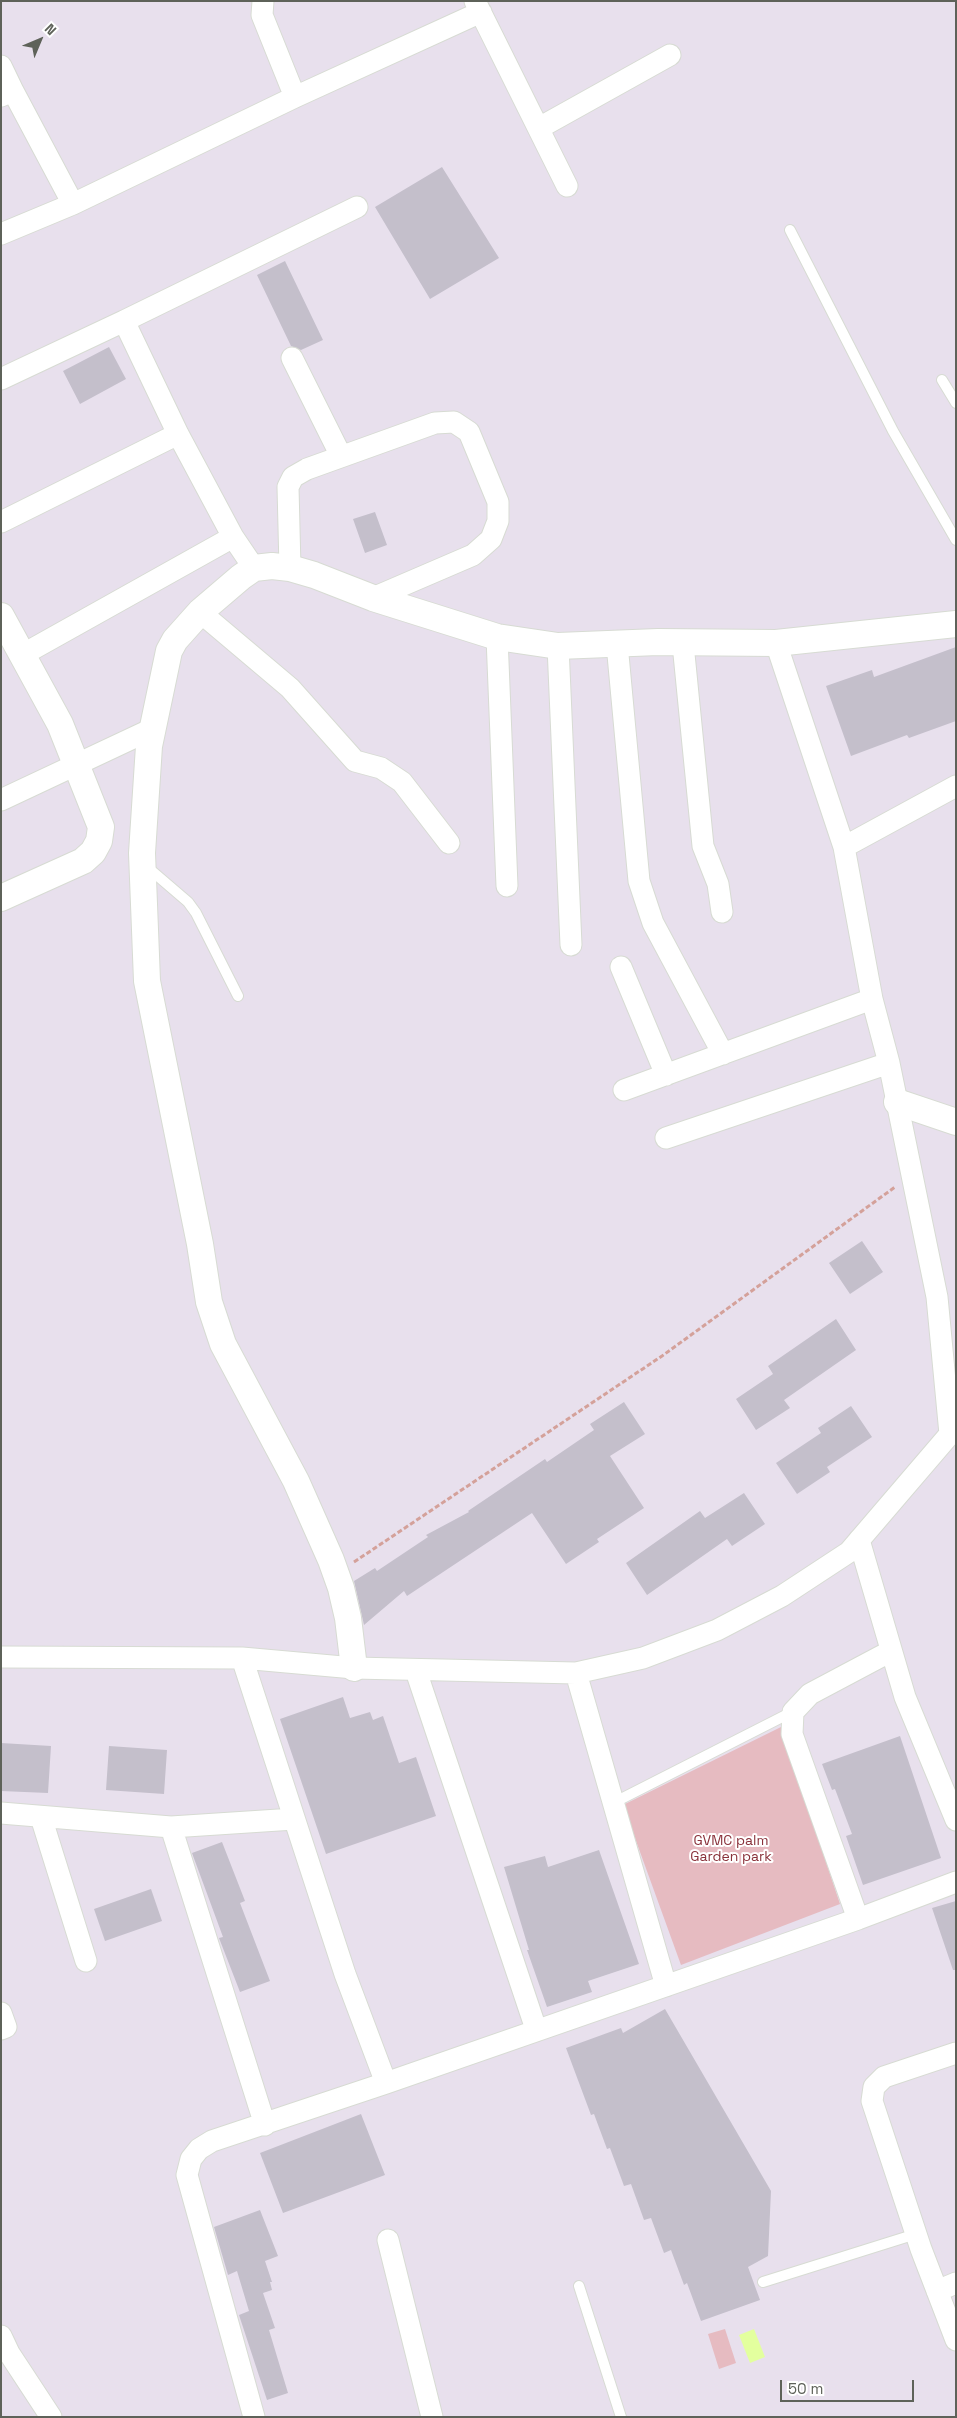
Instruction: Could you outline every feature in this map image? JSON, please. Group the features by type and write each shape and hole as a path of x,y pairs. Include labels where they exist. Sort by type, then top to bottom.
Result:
{"street":[{"path":"263,1 264,22 295,97"},
{"path":"1,234 73,204 478,6 568,186"},
{"path":"539,128 670,55"},
{"path":"1,66 7,93 73,204"},
{"path":"1,379 357,207"},
{"path":"124,321 178,434 233,537 254,568"},
{"path":"292,358 341,456"},
{"path":"290,568 288,487 293,476 341,456 435,422 454,422 469,432 498,502 498,521 491,539 473,554 373,598"},
{"path":"1,522 178,434"},
{"path":"22,655 233,537"},
{"path":"354,1668 348,1618 336,1574 296,1481 223,1344 209,1302 200,1244 147,981 142,862 148,746 169,651 175,640 200,612 254,568 272,566 290,568 314,575 373,598 498,638 558,646 776,643 956,624"},
{"path":"200,612 290,688 355,761 381,768 402,782 449,842"},
{"path":"1,616 60,724 100,827 99,841 93,852 83,861 1,898"},
{"path":"498,638 507,886"},
{"path":"1,1657 242,1658 354,1668 576,1673 643,1658 717,1630 782,1596 849,1552 954,1437 937,1297 889,1064 872,999 844,847 776,643"},
{"path":"617,644 639,881 653,923 723,1054"},
{"path":"682,644 703,846 718,884 722,912"},
{"path":"558,646 571,945"},
{"path":"1,800 152,729"},
{"path":"844,847 956,786"},
{"path":"621,967 666,1075"},
{"path":"624,1090 872,999"},
{"path":"666,1138 889,1064"},
{"path":"897,1102 956,1122"},
{"path":"859,1540 905,1697 956,1820"},
{"path":"858,1919 792,1734 793,1712 810,1694 890,1651"},
{"path":"242,1658 345,1974 386,2084"},
{"path":"416,1670 536,2030"},
{"path":"576,1673 666,1986"},
{"path":"1,1814 171,1827 294,1819"},
{"path":"41,1817 86,1961"},
{"path":"171,1827 265,2125"},
{"path":"254,2417 188,2175 191,2159 199,2149 212,2141 386,2084 858,1919 956,1882"},
{"path":"1,2013 6,2027 1,2029"},
{"path":"956,2053 884,2078 874,2087 872,2101 916,2234 947,2287 956,2340"},
{"path":"388,2240 432,2417"},
{"path":"1,2336 9,2353 51,2417"}],"lane":[{"path":"790,230 893,431 956,540"},
{"path":"942,380 956,403"},
{"path":"142,862 188,902 196,913 238,996"},
{"path":"614,1803 793,1712"},
{"path":"763,2282 916,2234"},
{"path":"579,2286 621,2417"}],"path":[{"path":"336,1574 662,1356 912,1174"}],"green space":[{"name":"GVMC palm Garden park","path":"781,1727 840,1904 681,1965 623,1805"},
{"path":"725,2329 736,2363 719,2369 708,2334"}],"shaded area":[{"path":"754,2329 765,2357 750,2363 739,2335"}],"building":[{"path":"442,167 499,258 430,299 375,207"},
{"path":"285,261 323,340 301,350 291,346 257,275"},
{"path":"109,347 126,379 80,404 63,371"},
{"path":"375,512 387,545 365,553 353,519"},
{"path":"956,647 956,721 909,738 907,735 851,756 826,686 872,670 874,677"},
{"path":"862,1241 883,1272 850,1294 829,1263"},
{"path":"836,1319 856,1350 784,1400 790,1408 756,1430 736,1399 773,1374 768,1366"},
{"path":"624,1402 645,1434 610,1456 644,1508 597,1539 599,1542 566,1564 532,1513 407,1596 404,1591 364,1625 354,1581 375,1568 377,1571 428,1537 426,1535 469,1512 545,1459 547,1462 594,1430 590,1424"},
{"path":"851,1406 872,1437 827,1467 830,1472 797,1494 776,1463 821,1433 818,1428"},
{"path":"744,1493 765,1524 732,1546 727,1539 647,1595 626,1563 700,1511 705,1518"},
{"path":"343,1697 350,1718 370,1712 373,1720 383,1716 399,1763 416,1757 436,1816 326,1854 280,1719"},
{"path":"900,1736 941,1858 863,1885 846,1836 852,1834 835,1789 832,1790 822,1764"},
{"path":"1,1743 51,1746 48,1793 1,1791"},
{"path":"109,1746 167,1750 164,1794 106,1790"},
{"path":"222,1842 245,1901 240,1903 270,1981 240,1992 219,1938 223,1937 192,1853"},
{"path":"599,1850 639,1964 588,1981 592,1992 547,2007 527,1950 529,1950 504,1867 545,1856 548,1867"},
{"path":"151,1889 162,1921 105,1941 94,1909"},
{"path":"956,1901 956,1970 953,1970 932,1908"},
{"path":"665,2009 771,2191 768,2256 748,2267 760,2300 701,2321 687,2283 684,2285 671,2250 664,2253 651,2218 644,2220 631,2184 624,2186 610,2148 607,2149 594,2114 591,2115 566,2048 621,2028 623,2033"},
{"path":"361,2114 385,2175 283,2213 260,2153"},
{"path":"260,2210 278,2256 265,2261 272,2282 270,2282 272,2290 263,2293 275,2328 269,2330 288,2393 267,2400 239,2315 249,2311 237,2271 228,2275 214,2227"}]}
